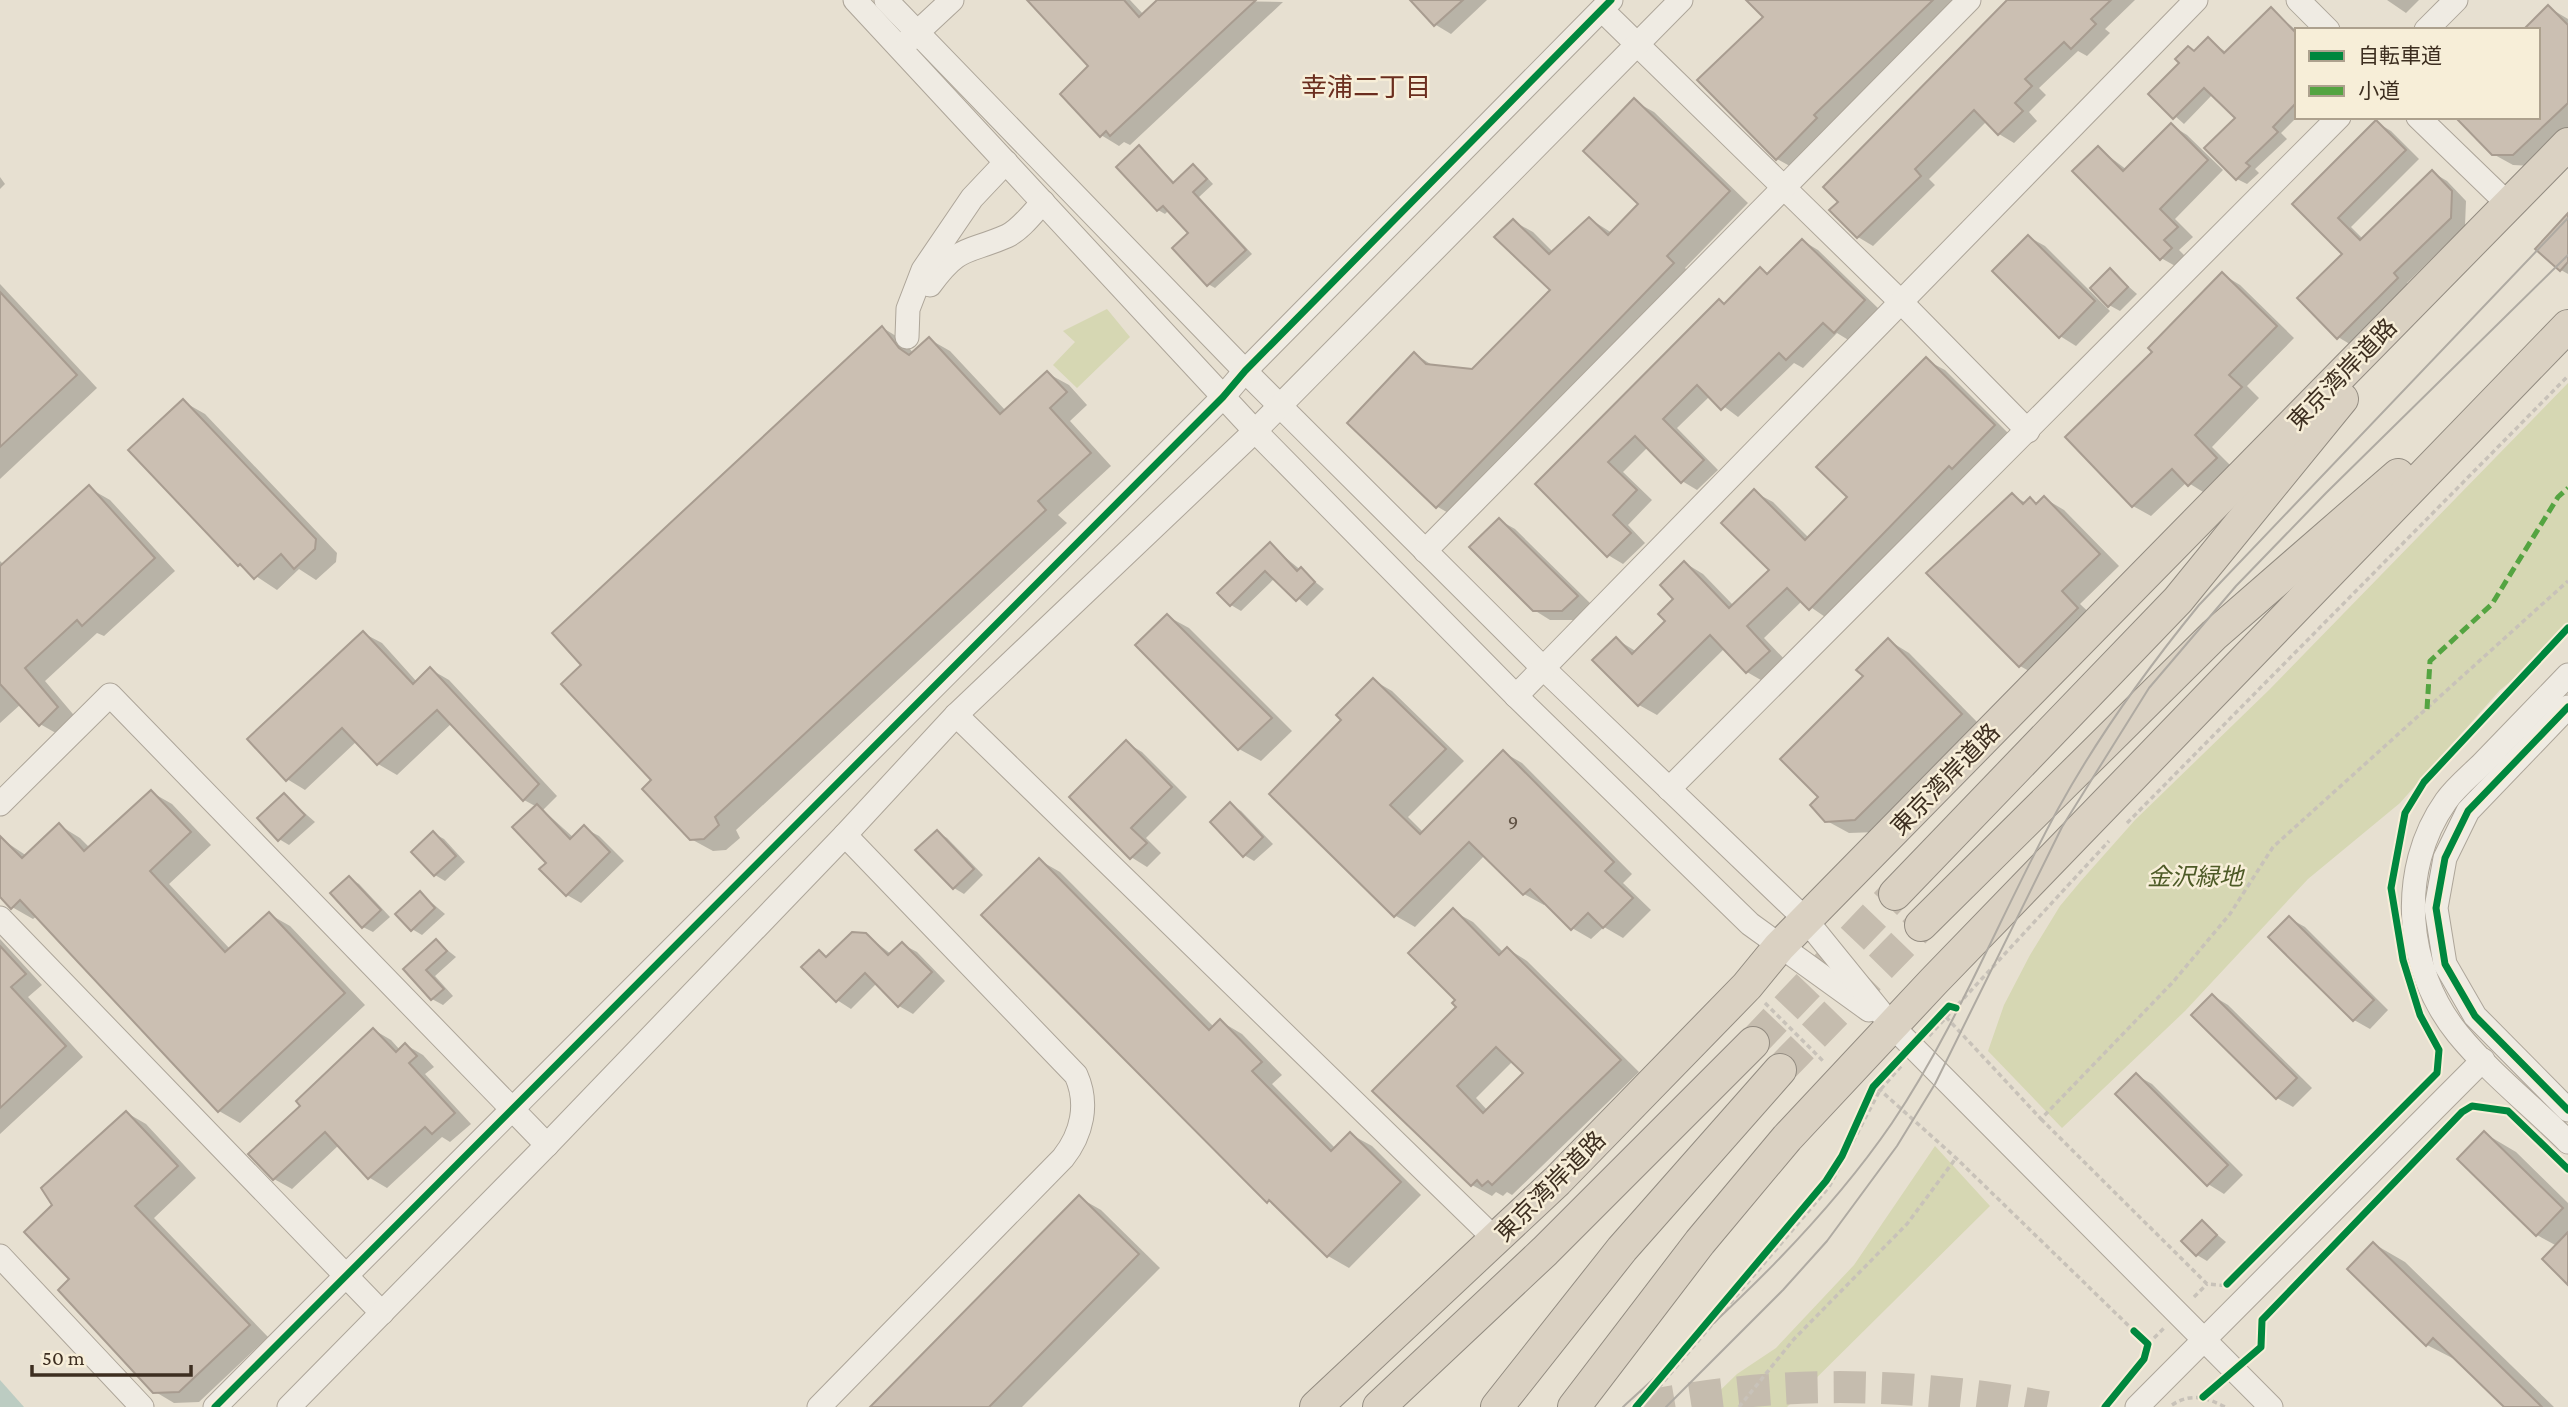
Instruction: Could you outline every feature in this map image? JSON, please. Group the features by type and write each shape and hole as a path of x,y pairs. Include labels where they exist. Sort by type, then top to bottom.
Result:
{"highway":[{"name":"東京湾岸道路","path":"1316,1407 1496,1240 1747,986 1779,947 2568,144"},
{"path":"1895,894 2178,600 2346,395 2568,175"},
{"path":"1921,925 2214,635 2563,331"},
{"path":"1574,1407 1740,1192 1840,1080 1908,1042 2563,331"},
{"path":"1379,1407 1536,1259 1753,1043"},
{"path":"1497,1407 1622,1248 1780,1070"}],"street":[{"path":"855,0 909,40 1542,667 1806,920 1908,1042 2271,1407"},
{"path":"886,0 909,40 1006,162 1255,431 1516,696 1750,924 1908,1042"},
{"path":"909,40 952,0"},
{"path":"289,1407 547,1145 845,835 956,715 1255,431 1681,0"},
{"path":"1425,551 1969,0"},
{"path":"1516,696 2196,0"},
{"path":"2298,0 2326,28"},
{"path":"2428,28 2456,0"},
{"path":"215,1407 509,1109 1223,397 1245,371 1607,5 1637,45 1902,303 2028,431"},
{"path":"1669,789 2337,119"},
{"path":"2420,119 2508,204"},
{"path":"1006,162 972,198 923,270 908,309 907,337 920,319 928,289 946,263 968,248 1009,235 1043,202"},
{"path":"2568,675 2446,801 2423,845 2413,888 2414,928 2420,961 2441,1008 2458,1033 2483,1060 2568,1142"},
{"path":"0,804 110,695 509,1109 547,1145"},
{"path":"2568,707 2468,811 2445,858 2436,908 2445,964 2475,1016 2568,1110"},
{"path":"956,715 1496,1240"},
{"path":"819,1407 1063,1158 1079,1132 1083,1103 1076,1075 845,835"},
{"path":"0,919 382,1312"},
{"path":"2137,1407 2483,1060"},
{"path":"0,1256 142,1407"}],"path":[{"path":"2125,824 2568,376"},
{"path":"2041,1119 2173,982 2230,914 2273,847 2568,582"},
{"path":"1642,1407 1829,1187 1908,1042 1956,1008 2116,834"},
{"path":"1747,986 1840,1080 1857,1092 1869,1088 1880,1090 1956,1158 2134,1331"},
{"path":"1636,1407 1826,1181 1842,1156 1873,1087 1908,1042 1949,1006 1956,1008"},
{"path":"1946,1017 2041,1119 2207,1284 2227,1283 2243,1300"},
{"path":"1739,1407 1794,1339 1907,1224 1956,1158"},
{"path":"2169,1407 2184,1398 2203,1398 2225,1407"}],"green space":[{"path":"1107,309 1130,337 1077,388 1053,365 1075,342 1063,331"},
{"name":"金沢緑地","path":"2568,383 2568,635 2500,690 2400,803 2308,879 2185,1011 2062,1128 1988,1051 2004,1005 2060,906 2135,820 2270,689"},
{"path":"1935,1146 1990,1206 1787,1407 1703,1407 1737,1374 1776,1348 1854,1265"}],"shaded area":[{"path":"0,1380 24,1407 0,1407"}],"building":[{"path":"1027,0 1124,0 1139,17 1157,0 1256,0 1110,136 1106,131 1100,137 1060,94 1088,66"},
{"path":"1410,0 1463,0 1434,26"},
{"path":"1746,0 1933,0 1814,115 1817,118 1776,160 1697,80 1763,17"},
{"path":"2007,0 2111,0 2091,19 2096,24 2071,49 2064,42 2025,79 2032,86 2015,103 2023,111 1998,135 1974,110 1915,169 1921,176 1857,238 1829,210 1838,202 1823,187"},
{"path":"2548,5 2568,25 2568,103 2513,155 2492,155 2457,119 2540,119 2540,28 2525,28"},
{"path":"2271,7 2295,32 2295,104 2273,127 2278,132 2246,163 2250,166 2236,180 2204,148 2235,118 2204,88 2173,119 2148,94 2179,63 2175,59 2188,46 2194,51 2208,37 2224,53"},
{"path":"1634,98 1730,191 1667,256 1674,263 1436,508 1347,423 1414,352 1426,364 1472,369 1550,290 1494,237 1513,219 1549,254 1589,217 1608,235 1638,204 1583,151"},
{"path":"2376,120 2406,150 2338,218 2360,240 2432,170 2452,191 2451,218 2394,273 2398,278 2337,339 2297,298 2342,254 2292,204"},
{"path":"2171,123 2208,160 2160,209 2178,227 2164,240 2172,248 2160,260 2072,171 2098,146 2123,171"},
{"path":"1139,145 1173,183 1193,164 1207,179 1193,192 1246,250 1207,286 1172,248 1188,233 1163,206 1157,211 1116,167"},
{"path":"2568,213 2568,262 2560,271 2535,249"},
{"path":"2028,235 2095,301 2059,338 1992,271"},
{"path":"1802,239 1865,300 1834,333 1823,323 1786,360 1779,353 1721,410 1697,385 1663,419 1704,460 1681,483 1635,436 1608,462 1637,490 1613,515 1631,533 1607,557 1535,484 1719,299 1724,304 1760,267 1767,274"},
{"path":"2110,268 2128,287 2108,307 2090,288"},
{"path":"2222,272 2277,326 2229,375 2242,387 2195,435 2217,458 2188,486 2172,469 2132,507 2065,437 2152,352 2148,348"},
{"path":"0,292 77,375 0,447"},
{"path":"882,326 899,348 909,355 929,337 1000,414 1047,371 1067,392 1050,408 1091,453 1038,501 1046,510 715,817 719,825 704,839 690,840 642,789 651,780 561,684 581,665 552,633"},
{"path":"1926,357 1995,425 1952,469 1949,466 1809,610 1787,588 1747,626 1770,651 1746,673 1710,635 1638,706 1592,660 1616,637 1632,654 1665,621 1658,614 1673,599 1660,585 1684,561 1729,608 1769,570 1721,523 1754,489 1805,540 1847,497 1816,467"},
{"path":"183,399 316,539 315,549 294,569 281,554 254,579 240,564 238,566 128,450"},
{"path":"89,485 155,558 82,626 77,620 25,668 58,707 39,726 0,684 0,566"},
{"path":"2012,493 2023,504 2030,497 2036,504 2044,496 2100,554 2062,591 2078,608 2019,667 1926,573"},
{"path":"1499,518 1578,596 1562,611 1533,611 1469,547"},
{"path":"1270,542 1297,571 1301,567 1315,582 1296,601 1265,571 1230,606 1217,593"},
{"path":"1167,614 1272,718 1238,750 1135,645"},
{"path":"363,631 413,684 430,667 539,784 523,801 437,710 377,765 342,728 286,781 247,739"},
{"path":"1888,638 1962,714 1855,820 1825,822 1810,805 1818,797 1780,759 1863,676 1856,670"},
{"path":"1373,678 1446,749 1390,805 1420,834 1503,750 1614,862 1605,871 1633,898 1603,928 1588,913 1571,930 1530,889 1523,895 1469,842 1394,917 1269,794 1341,720 1336,715"},
{"path":"1126,740 1172,787 1131,828 1147,843 1130,859 1069,797"},
{"path":"151,790 191,832 150,871 225,952 269,912 345,993 218,1112 20,900 11,909 0,897 0,836 22,858 59,823 84,851"},
{"path":"284,793 305,815 278,841 257,818"},
{"path":"1230,802 1263,837 1243,857 1210,822"},
{"path":"537,804 570,839 584,825 610,852 566,896 539,869 546,863 512,827"},
{"path":"937,830 974,869 953,889 915,850"},
{"path":"433,831 456,856 434,876 411,852"},
{"path":"1039,858 1209,1030 1220,1019 1262,1062 1252,1071 1331,1151 1350,1132 1401,1182 1327,1257 1269,1200 1267,1203 981,915"},
{"path":"349,876 381,910 362,928 330,893"},
{"path":"420,891 435,908 411,931 395,914"},
{"path":"1453,908 1499,955 1507,947 1621,1060 1492,1185 1488,1181 1482,1186 1477,1180 1471,1186 1372,1091 1456,1007 1452,1003 1455,1000 1408,953","holes":["1496,1047 1523,1073 1483,1113 1457,1086"]},
{"path":"2289,916 2374,1000 2353,1021 2268,937"},
{"path":"852,932 866,933 888,955 902,942 932,972 898,1007 865,973 836,1002 801,967 819,950 826,957"},
{"path":"436,939 447,951 426,970 444,989 431,1000 403,969"},
{"path":"0,946 26,974 11,987 66,1046 0,1108"},
{"path":"2212,994 2297,1078 2276,1099 2191,1015"},
{"path":"373,1028 396,1052 405,1043 417,1056 409,1063 455,1113 432,1134 425,1127 368,1179 325,1132 273,1180 248,1154 300,1106 296,1101"},
{"path":"2136,1073 2228,1165 2207,1186 2115,1094"},
{"path":"126,1111 178,1166 135,1206 250,1325 179,1392 153,1393 58,1290 69,1279 24,1232 52,1205 41,1188"},
{"path":"2484,1131 2563,1208 2536,1236 2457,1159"},
{"path":"1079,1195 1139,1254 989,1407 870,1407"},
{"path":"2202,1220 2217,1235 2196,1256 2181,1241"},
{"path":"2568,1232 2568,1285 2542,1259"},
{"path":"2373,1242 2542,1407 2504,1407 2433,1338 2426,1346 2347,1269"}],"tunnel":[{"path":"1753,1043 1895,894"},
{"path":"1780,1070 1921,925"},
{"path":"1643,1407 1745,1392 1845,1387 1945,1393 2047,1407"}],"tram line":[{"path":"1623,1407 1731,1307 1800,1237 1863,1163 1892,1123 1938,1047 2037,848 2073,782 2124,704 2179,629 2568,218"},
{"path":"1666,1407 1783,1290 1827,1241 1897,1146 1935,1084 2062,827 2149,688 2236,586 2326,493 2568,255"}],"marked path":[{"path":"2427,709 2430,661 2492,604 2558,497 2568,488"}],"cycle path":[{"path":"215,1407 1223,397 1245,371 1611,0"},
{"path":"2227,1284 2437,1073 2439,1050 2420,1015 2403,960 2391,888 2405,813 2424,782 2568,628"},
{"path":"2568,707 2468,811 2445,858 2436,908 2445,964 2475,1016 2568,1110"},
{"path":"1636,1407 1826,1181 1842,1156 1873,1087 1949,1006 1956,1008"},
{"path":"2203,1397 2261,1347 2262,1320 2462,1112 2472,1106 2508,1111 2568,1169"},
{"path":"2105,1407 2144,1359 2148,1344 2134,1331"}],"district":[{"name":"幸浦二丁目","path":"1366,87"}]}
